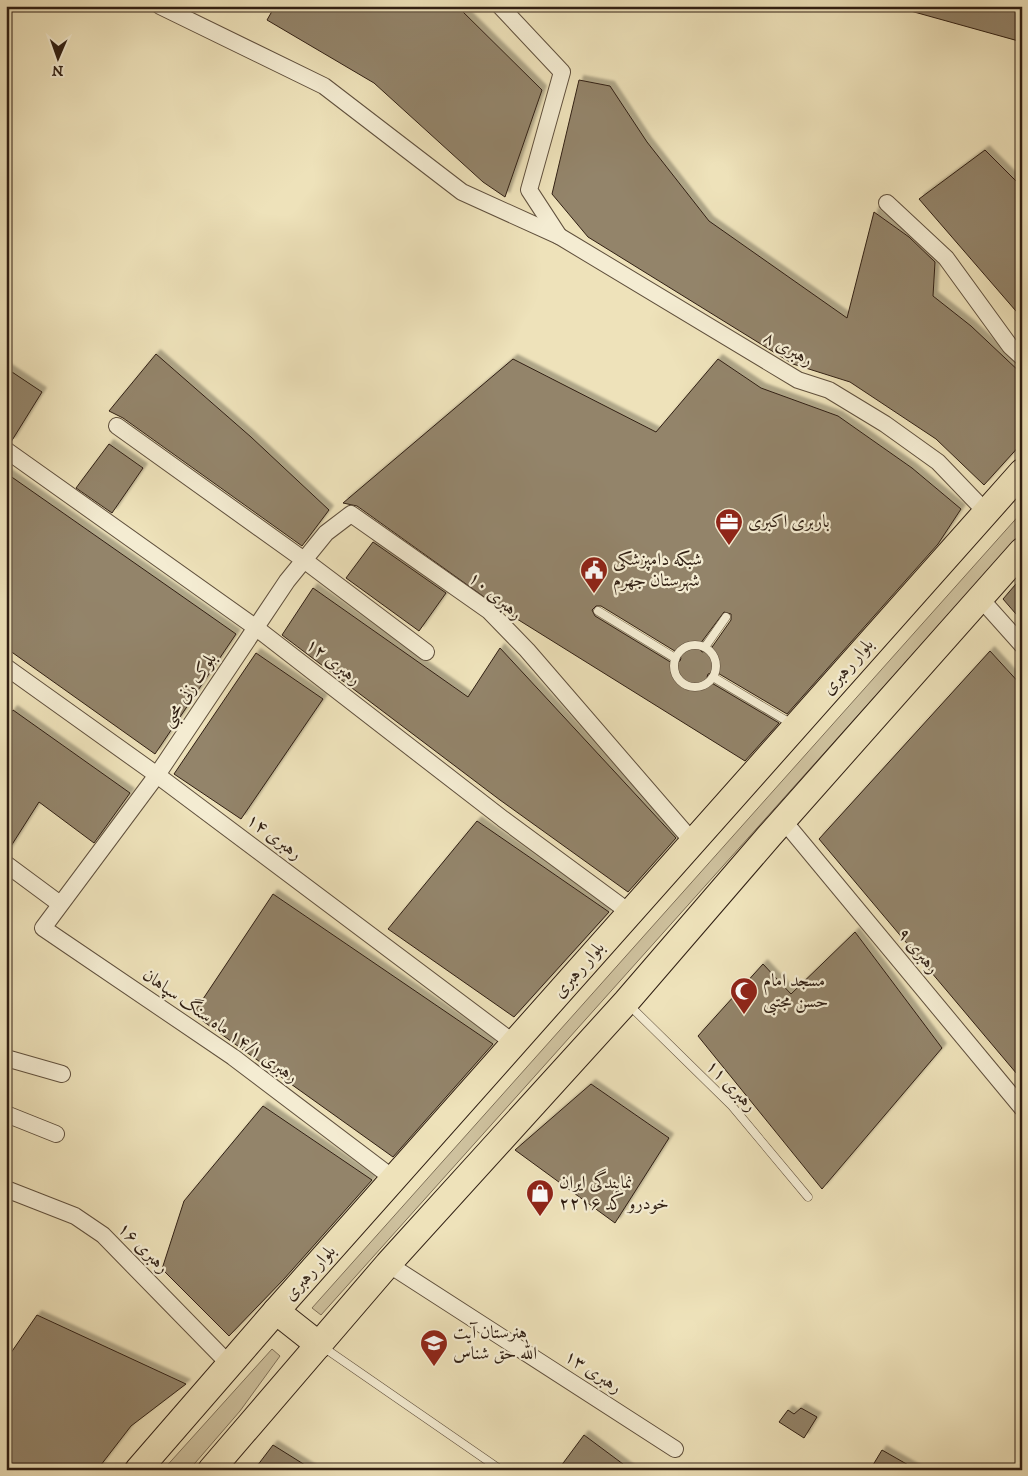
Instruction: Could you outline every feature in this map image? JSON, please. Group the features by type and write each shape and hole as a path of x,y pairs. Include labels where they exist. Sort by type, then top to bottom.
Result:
{"main road":[{"name":"بلوار رهبری","path":"138,1470 276,1310 985,511 1022,472"},
{"path":"211,1470 388,1264 626,1002 783,820 1022,552"},
{"path":"276,1310 320,1345"}],"street":[{"name":"رهبری ۸","path":"160,6 324,86 462,192 559,236 798,380 829,390 885,424 938,462 985,511"},
{"path":"500,6 562,72 529,190 559,236"},
{"path":"887,203 946,258 1010,346 1022,357"},
{"path":"117,426 304,560 426,652"},
{"name":"رهبری ۱۲","path":"6,450 255,627 502,819 629,912"},
{"name":"رهبری ۱۰","path":"255,627 326,533 351,514 489,611 526,650 693,842"},
{"path":"980,598 1022,645"},
{"name":"بلوک زنی محبی","path":"157,775 255,627"},
{"name":"رهبری ۱۴","path":"6,667 157,775 514,1043"},
{"name":"رهبری ۱۴/۱ ماه سنگ سپاهان","path":"157,775 43,928 233,1057 394,1179"},
{"name":"رهبری ۹","path":"783,820 1022,1108"},
{"path":"6,864 60,904"},
{"path":"6,1058 62,1074"},
{"path":"6,1114 56,1134"},
{"name":"رهبری ۱۶","path":"6,1188 75,1216 103,1235 230,1365"},
{"name":"رهبری ۱۳","path":"388,1264 674,1449"}],"lane":[{"path":"598,611 675,658"},
{"path":"704,647 726,617"},
{"path":"692,644 704,647 715,658 717,664 714,677 702,686 688,686 676,677 674,670 675,658 686,646 692,644"},
{"path":"714,677 796,726"},
{"name":"رهبری ۱۱","path":"626,1002 732,1106 808,1197"},
{"path":"320,1345 501,1470"}],"shaded area":[{"path":"1022,512 1022,532 321,1315 312,1308"},
{"path":"272,1349 280,1356 240,1411 189,1470 163,1470"}],"building":[{"path":"275,6 457,6 542,90 505,197 483,182 374,83 267,20"},
{"path":"907,6 1022,6 1022,42 907,10"},
{"path":"579,80 610,86 647,142 709,221 847,318 874,212 909,237 935,262 933,296 971,326 1022,374 1022,443 984,485 936,439 850,382 793,364 588,237 552,194"},
{"path":"985,150 1022,187 1022,318 919,199"},
{"path":"156,354 251,437 329,510 302,546 123,418 109,411"},
{"path":"513,359 656,432 718,359 761,388 838,416 912,468 961,509 938,544 787,714 716,672 708,674 707,677 710,682 779,723 745,761 501,609 357,506 343,503","holes":["596,606 601,606 678,653 681,658 680,661 672,663 595,616 592,610","724,612 731,614 731,620 710,650 702,652 700,644"]},
{"path":"6,368 42,392 11,442 6,440"},
{"path":"109,444 143,468 112,513 76,488"},
{"path":"6,473 236,634 155,754 6,648"},
{"path":"373,542 446,593 419,631 346,578"},
{"path":"1022,577 1022,621 1003,599"},
{"path":"313,588 468,697 500,648 676,838 628,892 500,800 282,635"},
{"path":"990,651 1022,686 1022,1080 819,839"},
{"path":"256,653 323,699 241,819 174,774"},
{"path":"13,710 130,793 94,843 39,802 6,854 6,719"},
{"path":"477,821 609,912 514,1017 388,929"},
{"path":"273,894 493,1044 393,1157 193,1014"},
{"path":"855,932 942,1048 822,1189 698,1036 763,964 791,994"},
{"path":"591,1084 669,1138 615,1223 515,1150"},
{"path":"263,1106 372,1180 284,1279 229,1336 162,1269 184,1201"},
{"path":"37,1315 186,1384 131,1426 97,1470 6,1470 6,1360"},
{"path":"801,1408 817,1417 804,1438 779,1422 788,1410 794,1414"},
{"path":"584,1435 631,1470 558,1470"},
{"path":"273,1445 313,1470 254,1470"},
{"path":"882,1450 917,1470 870,1470"}],"place":[{"name":"باربری اکبری","path":"729,546"},
{"name":"شبکه دامپزشکی شهرستان جهرم","path":"594,594"},
{"name":"مسجد امام حسن مجتبی","path":"744,1015"},
{"name":"نمایندگی ایران خودرو کد ۲۲۱۶","path":"540,1217"},
{"name":"هنرستان آیت الله حق شناس","path":"434,1367"}]}
